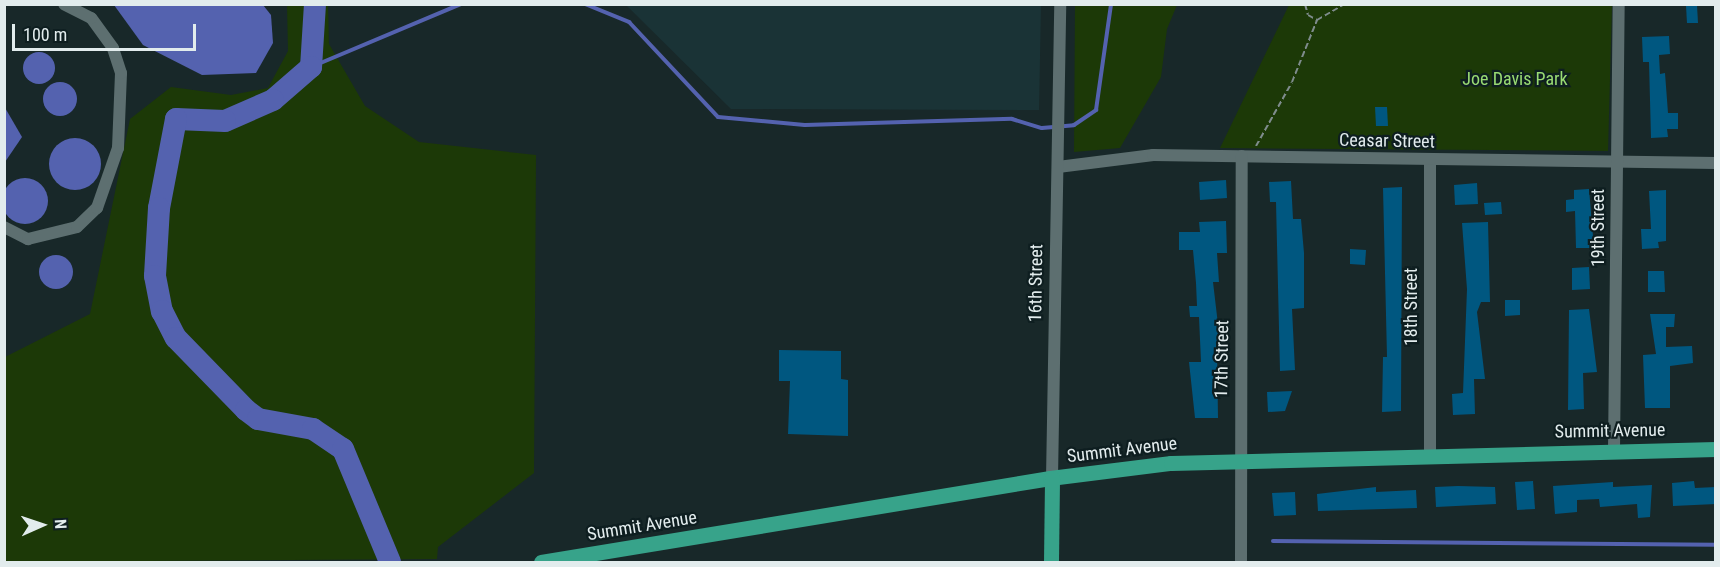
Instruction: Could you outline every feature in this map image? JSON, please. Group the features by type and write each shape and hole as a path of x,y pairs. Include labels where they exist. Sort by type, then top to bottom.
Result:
{"main road":[{"name":"Summit Avenue","path":"541,562 1052,478 1239,458 1716,449"},
{"name":"16th Street","path":"1051,562 1052,478"}],"street":[{"path":"4,227 28,239 77,226 97,208 118,148 121,73 113,48 91,18 64,4"},
{"name":"16th Street","path":"1052,478 1060,4"},
{"name":"19th Street","path":"1614,451 1619,4"},
{"name":"Ceasar Street","path":"1058,167 1153,155 1716,163"},
{"name":"17th Street","path":"1241,562 1239,458 1242,156"},
{"name":"18th Street","path":"1430,160 1430,454"}],"path":[{"path":"1305,4 1308,15 1317,20"},
{"path":"1256,146 1292,82 1317,20 1346,4"}],"shaded area":[{"path":"626,5 1041,5 1039,110 731,109"}],"green space":[{"path":"287,5 328,5 329,44 365,106 419,142 536,155 534,473 438,547 437,559 5,562 5,357 90,314 130,119 171,87 231,95 268,88 288,51"},
{"path":"1075,5 1177,5 1167,29 1161,77 1120,148 1074,152"},
{"name":"Joe Davis Park","path":"1289,5 1612,5 1608,151 1220,148"}],"water":[{"path":"114,5 263,5 271,15 273,43 256,73 202,75 143,45"},
{"path":"39,52 51,56 55,68 51,80 39,84 27,80 23,68 27,56"},
{"path":"60,82 72,87 77,99 72,111 60,116 48,111 43,99 48,87"},
{"path":"4,106 22,137 5,162 4,162"},
{"path":"75,138 85,140 93,146 99,154 101,164 99,174 93,182 85,188 75,190 65,188 57,182 51,174 49,164 51,154 57,146 65,140"},
{"path":"25,178 41,185 48,201 41,217 25,224 9,217 2,201 9,185"},
{"path":"56,255 68,260 73,272 68,284 56,289 44,284 39,272 44,260"}],"building":[{"path":"1697,5 1698,23 1687,23 1686,6"},
{"path":"1669,36 1670,54 1659,55 1660,74 1665,73 1668,113 1678,113 1678,129 1667,129 1668,137 1651,138 1649,62 1643,62 1642,37"},
{"path":"1375,107 1387,107 1388,126 1376,126"},
{"path":"1226,180 1227,198 1200,200 1199,182"},
{"path":"1291,181 1293,219 1301,219 1304,253 1304,308 1292,309 1295,370 1280,371 1276,202 1270,202 1269,182"},
{"path":"1477,183 1478,204 1455,205 1454,185"},
{"path":"1402,187 1401,411 1382,412 1383,357 1387,357 1383,188"},
{"path":"1589,189 1594,248 1576,248 1575,211 1566,212 1566,200 1574,199 1574,190"},
{"path":"1666,190 1666,241 1658,242 1659,248 1642,249 1641,229 1651,229 1649,191"},
{"path":"1501,202 1502,214 1485,215 1484,203"},
{"path":"1226,221 1227,253 1217,253 1219,282 1213,282 1221,350 1217,350 1218,418 1195,418 1189,362 1201,362 1199,317 1190,317 1189,306 1197,306 1193,250 1179,250 1179,232 1200,232 1199,222"},
{"path":"1488,222 1490,302 1481,302 1477,312 1485,379 1474,379 1475,414 1453,415 1452,394 1463,393 1467,289 1462,223"},
{"path":"1350,249 1366,250 1365,265 1350,264"},
{"path":"1589,267 1590,289 1572,290 1572,268"},
{"path":"1648,271 1664,271 1665,292 1648,292"},
{"path":"1505,300 1520,300 1520,315 1505,316"},
{"path":"1589,309 1597,372 1583,373 1584,409 1568,410 1569,310"},
{"path":"1650,314 1675,314 1674,327 1666,327 1666,347 1692,346 1693,363 1670,366 1670,408 1645,408 1643,355 1656,354"},
{"path":"779,350 841,351 841,379 848,380 848,436 788,434 790,381 779,381"},
{"path":"1292,391 1285,411 1268,412 1267,392"},
{"path":"1533,481 1535,509 1517,510 1515,482"},
{"path":"1694,481 1695,488 1716,487 1716,504 1673,506 1672,483"},
{"path":"1613,482 1613,487 1652,485 1650,517 1638,518 1637,504 1600,507 1599,499 1577,500 1577,512 1555,514 1553,486"},
{"path":"1376,487 1376,492 1416,490 1417,508 1318,511 1317,494"},
{"path":"1435,487 1495,487 1496,504 1436,507"},
{"path":"1295,492 1296,515 1274,516 1272,493"}],"waterway":[{"path":"315,4 311,67 273,100 225,121 176,119 159,208 155,276 162,311 176,338 246,410 258,419 313,429 343,449 390,562"},
{"path":"311,67 461,4"},
{"path":"585,4 629,22 718,117 805,125 1012,119 1042,128 1074,125 1096,110 1111,4"},
{"path":"1273,541 1716,545"}]}
